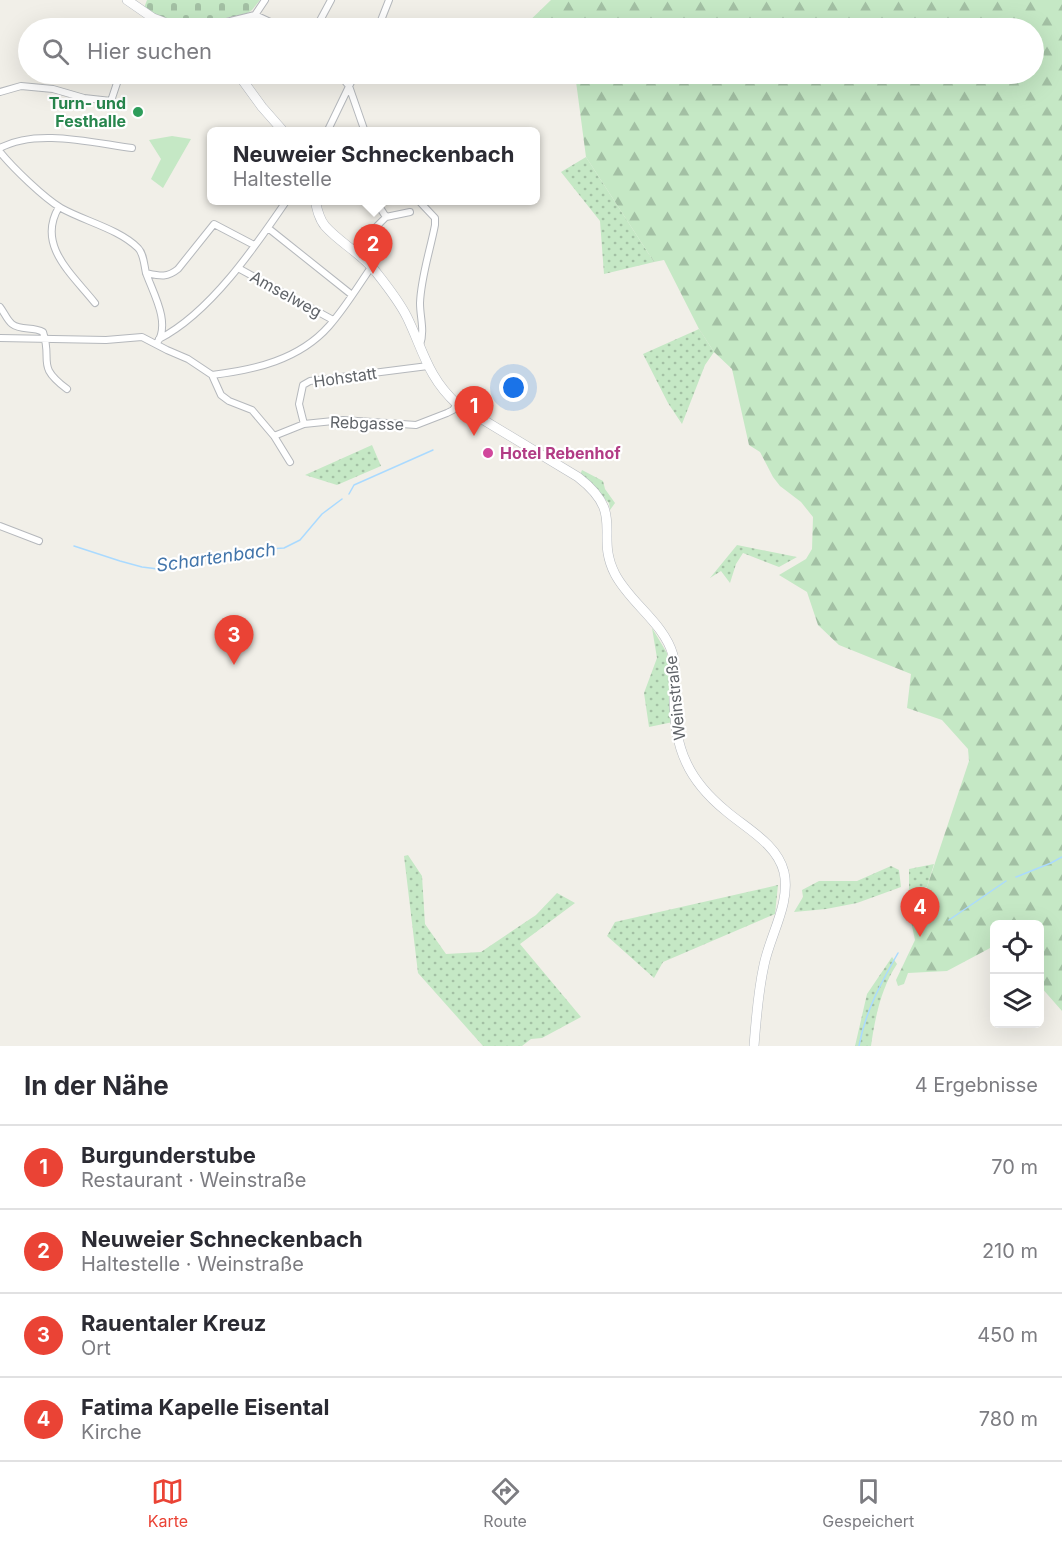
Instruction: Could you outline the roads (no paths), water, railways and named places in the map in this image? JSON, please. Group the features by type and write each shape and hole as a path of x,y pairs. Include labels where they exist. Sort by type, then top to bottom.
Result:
{"main road":[{"path":"127,0 153,18"},
{"path":"245,84 280,127"},
{"name":"Weinstraße","path":"316,205 320,218 326,226 372,266 407,316 428,366 443,392 457,404 578,477 598,495 606,514 608,554 615,576 668,642 673,656 674,718 678,740 686,762 697,782 713,800 762,839 780,860 786,886 759,987 754,1046"}],"street":[{"path":"255,15 265,0"},
{"path":"321,18 331,0"},
{"path":"382,18 389,0"},
{"path":"243,18 255,15 261,18"},
{"path":"0,92 21,86 53,89 84,98 111,100 117,84"},
{"path":"329,127 349,86"},
{"path":"349,86 363,127"},
{"path":"0,148 8,143 39,138 132,148"},
{"path":"0,152 10,165 59,207 130,241 141,250 146,273 159,308 161,324 158,341"},
{"path":"158,341 189,321 238,268 284,205"},
{"path":"378,205 386,217"},
{"name":"Weinstraße","path":"419,345 423,334 420,303 435,225 435,218 422,205"},
{"path":"59,207 51,223 51,237 55,253 94,303"},
{"path":"353,250 386,217 410,212"},
{"path":"146,273 161,277 170,275 178,269 214,224 254,245"},
{"path":"268,228 352,295"},
{"path":"212,375 247,371 279,360 309,344 333,320 372,266"},
{"name":"Amselweg","path":"238,268 333,320"},
{"path":"0,306 12,324 43,332 48,372 67,389"},
{"path":"0,338 106,340 142,337 158,341 167,350 201,366 212,375 221,395 229,401 252,410 274,436 290,462"},
{"name":"Hohstatt","path":"304,424 299,404 303,385 310,381 428,366"},
{"name":"Rebgasse","path":"274,436 304,424 343,420 416,424 447,413 457,404"},
{"path":"0,526 39,541"}],"waterway":[{"name":"Schartenbach","path":"349,494 354,485 433,450"},
{"name":"Schartenbach","path":"74,546 120,561 158,569 237,551 284,548 300,540 322,514 342,499"},
{"path":"1016,877 1062,857"},
{"path":"949,920 1006,881"},
{"path":"859,1046 869,1010 898,953"}],"place":[{"name":"Turn- und Festhalle","path":"138,112"},
{"name":"Neuweier Schneckenbach","path":"373,274"},
{"name":"Burgunderstube","path":"474,436"},
{"name":"Hotel Rebenhof","path":"488,453"},
{"name":"Rauentaler Kreuz","path":"234,665"},
{"name":"Fatima Kapelle Eisental","path":"920,937"}]}
